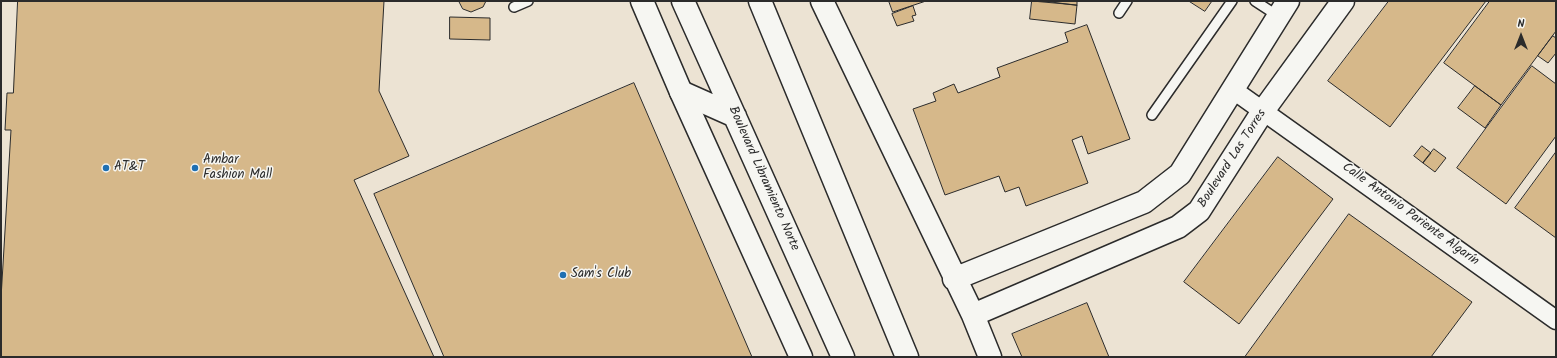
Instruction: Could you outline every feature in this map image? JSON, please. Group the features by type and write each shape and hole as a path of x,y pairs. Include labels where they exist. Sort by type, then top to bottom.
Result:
{"main road":[{"path":"642,1 681,92 801,357"},
{"name":"Boulevard Libramiento Norte","path":"683,1 843,357"},
{"path":"760,1 907,355"},
{"path":"822,1 973,316 990,357"},
{"name":"Boulevard Las Torres","path":"973,316 1178,227 1198,211 1263,111 1343,1"},
{"path":"954,279 1144,202 1180,174 1283,9"},
{"path":"681,92 735,116"}],"street":[{"name":"Calle Antonio Pariente Algarín","path":"1232,89 1556,320"}],"lane":[{"path":"514,7 528,1"},
{"path":"1119,13 1127,1"},
{"path":"1152,115 1232,1"},
{"path":"1255,1 1283,9"}],"building":[{"name":"Ambar Fashion Mall","path":"18,1 384,1 379,91 409,156 354,180 434,357 1,357 1,298 11,130 5,130 7,93 13,93"},
{"path":"459,1 486,1 483,7 471,12 463,9"},
{"path":"889,1 926,1 893,12"},
{"path":"1032,1 1077,5 1075,24 1030,19"},
{"path":"1044,1 1077,1 1077,5"},
{"path":"1189,1 1212,1 1205,11"},
{"path":"1389,1 1486,1 1390,127 1328,81"},
{"path":"1490,1 1556,1 1556,31 1501,105 1444,63"},
{"path":"913,6 916,15 912,16 914,21 897,26 892,14"},
{"path":"450,17 490,18 490,40 450,39"},
{"path":"1087,25 1130,139 1088,154 1082,136 1072,140 1088,183 1026,206 1019,187 1005,192 999,176 945,195 913,109 936,101 933,93 954,84 958,93 1000,77 997,68 1068,42 1065,33"},
{"path":"1553,36 1556,38 1556,53 1548,63 1538,56"},
{"path":"1532,66 1556,84 1556,136 1506,204 1457,168"},
{"name":"Sam's Club","path":"634,83 752,357 444,357 374,194"},
{"path":"1475,86 1501,105 1485,128 1458,108"},
{"path":"1422,146 1431,153 1423,163 1414,156"},
{"path":"1434,149 1446,158 1435,172 1423,163"},
{"path":"1556,152 1556,238 1515,208"},
{"path":"1278,157 1333,199 1239,324 1184,282"},
{"path":"1349,214 1472,302 1431,357 1245,357"},
{"path":"1087,303 1109,357 1022,357 1012,334"}],"place":[{"name":"AT&T","path":"106,168"},
{"name":"Ambar Fashion Mall","path":"195,168"},
{"name":"Sam's Club","path":"563,275"}]}
